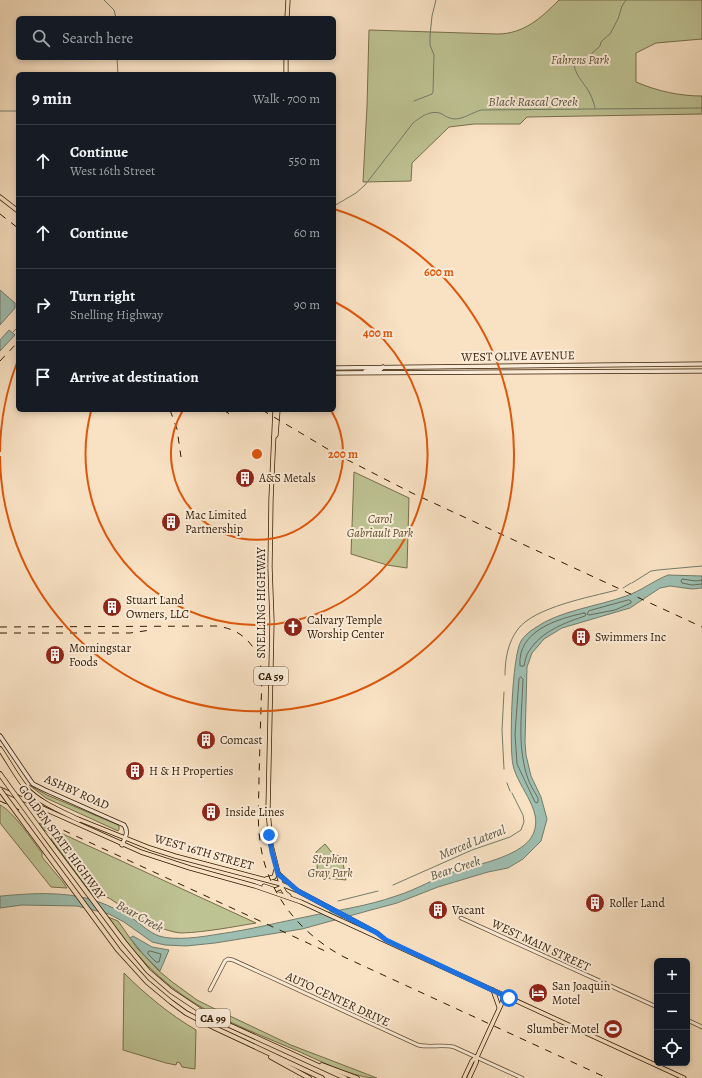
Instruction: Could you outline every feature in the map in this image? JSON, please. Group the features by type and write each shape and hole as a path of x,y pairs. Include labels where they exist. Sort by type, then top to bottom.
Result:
{"highway":[{"path":"0,749 21,782 34,795 79,820"},
{"name":"GOLDEN STATE HIGHWAY","path":"0,774 82,887 148,971 182,999 207,1015 345,1078"},
{"name":"GOLDEN STATE HIGHWAY","path":"0,790 68,883 132,966 162,995 197,1019 322,1078"},
{"path":"252,1046 309,1078"},
{"path":"277,1047 357,1078"}],"main road":[{"path":"287,16 288,0"},
{"path":"286,60 286,72"},
{"path":"0,197 16,209"},
{"name":"WEST OLIVE AVENUE","path":"336,368 702,364"},
{"path":"363,373 366,371 380,370 383,367"},
{"name":"WEST OLIVE AVENUE","path":"336,373 702,370"},
{"name":"SNELLING HIGHWAY","path":"277,412 272,457 271,500 270,567 272,621 268,810 269,835 281,885"},
{"name":"ASHBY ROAD","path":"0,736 33,784 120,823 126,828 127,834 125,838"},
{"name":"WEST 16TH STREET","path":"0,790 122,844 172,863 238,881 301,902 374,937 386,940 684,1078"},
{"name":"WEST 16TH STREET","path":"33,804 179,857 264,879 298,891 354,920 386,940"},
{"path":"122,844 125,838"},
{"path":"264,879 272,878 275,875 275,862"},
{"path":"278,874 298,891"},
{"path":"238,881 248,882 275,890 281,885 288,895 301,902"},
{"path":"493,990 499,1007"},
{"path":"469,1078 505,996"},
{"path":"464,1078 472,1061 477,1057"}],"street":[{"name":"WEST MAIN STREET","path":"461,918 654,1006"},
{"name":"AUTO CENTER DRIVE","path":"210,990 225,961 228,959 233,960 418,1045 425,1047 448,1045 477,1057"},
{"path":"690,1021 702,1027"},
{"path":"477,1057 522,1078"}],"green space":[{"name":"Fahrens Park","path":"559,0 702,0 702,39 656,43 636,53 636,82 668,92 702,96 702,114 527,117 520,124 474,124 449,127 412,163 411,181 363,182 369,30 497,34 507,33 524,28 539,19"},
{"name":"Carol Gabriault Park","path":"354,472 409,498 407,568 387,565 351,554"},
{"path":"29,785 47,795 116,824 119,826 119,830 118,831 46,798"},
{"path":"0,805 11,813 22,826 42,853 42,857 67,888 51,887 0,823"},
{"path":"39,823 256,923 182,933 152,927 109,898 91,893 51,839 53,835 44,830"},
{"name":"Stephen Gray Park","path":"325,844 333,854 342,857 346,880 318,877 316,852"},
{"path":"108,917 118,921 137,948 159,971 197,1000 291,1045 377,1078 358,1075 328,1065 234,1024 196,1004 183,996 159,976 137,954"},
{"path":"124,973 158,1004 196,1030 195,1069 182,1067 180,1063 177,1062 176,1065 166,1063 123,1050"}],"water":[{"path":"0,290 15,303 15,308 0,325"},
{"path":"9,330 15,335 0,351 0,340"},
{"path":"668,575 702,576 702,588 692,589 670,586 660,588 630,608 562,628 544,639 532,653 527,667 526,755 531,776 541,797 547,819 541,841 523,859 508,868 488,872 438,887 397,903 302,929 215,943 186,946 165,945 152,942 124,922 109,914 77,906 22,905 0,908 0,896 63,894 87,898 116,909 159,936 173,938 197,937 253,928 353,908 403,893 456,871 507,855 525,845 531,838 535,829 536,819 530,801 516,774 512,755 511,721 513,682 515,664 521,641 525,635 533,629 555,617 626,596"},
{"path":"133,936 152,947 169,950 160,971 130,938"}],"waterway":[{"path":"104,0 114,10 116,16"},
{"path":"414,101 432,94 433,92 434,55 430,45 430,36 432,16 436,0"},
{"path":"595,108 589,92 577,74 574,65 581,58 587,58 610,34 626,0"},
{"path":"117,60 118,72"},
{"name":"Black Rascal Creek","path":"336,205 356,193 365,185 413,123 430,113 434,112 458,119 481,110 702,108"},
{"path":"0,111 16,111"},
{"name":"Black Rascal Creek","path":"13,332 16,329"},
{"name":"Merced Lateral","path":"632,583 651,571 702,566"},
{"name":"Merced Lateral","path":"623,588 631,583"},
{"name":"Merced Lateral","path":"505,675 506,657 509,645 518,629 526,621 564,604 617,590"},
{"name":"Merced Lateral","path":"504,692 502,730 504,769"},
{"name":"Merced Lateral","path":"507,783 510,791"},
{"name":"Merced Lateral","path":"393,885 472,850 510,837 521,830 524,822 523,815 512,793"},
{"name":"Merced Lateral","path":"338,901 378,891"}],"railway":[{"path":"0,214 16,226"},
{"path":"0,361 16,344"},
{"path":"171,412 177,429 181,457"},
{"path":"226,412 233,416"},
{"path":"265,412 336,454 412,493 702,627"},
{"path":"0,627 216,626 226,628 242,635 253,648 260,664 262,674 258,809 263,860 277,894 287,909 313,936 344,957 607,1078"},
{"path":"0,633 130,633 151,630"},
{"path":"0,801 325,951"}],"place":[{"name":"A&S Metals","path":"245,478"},
{"name":"Mac Limited Partnership","path":"171,522"},
{"name":"Stuart Land Owners, LLC","path":"112,607"},
{"name":"Calvary Temple Worship Center","path":"293,627"},
{"name":"Swimmers Inc","path":"581,637"},
{"name":"Morningstar Foods","path":"55,655"},
{"name":"Comcast","path":"206,740"},
{"name":"H & H Properties","path":"135,771"},
{"name":"Inside Lines","path":"211,812"},
{"name":"Roller Land","path":"595,903"},
{"name":"Vacant","path":"438,910"},
{"name":"San Joaquin Motel","path":"538,993"},
{"name":"Slumber Motel","path":"613,1029"}],"route":[{"path":"269,835 278,874 298,891 377,933 386,940 509,998"}],"water label":[{"name":"Bear Creek","path":"455,868"},
{"name":"Bear Creek","path":"140,916"}]}
